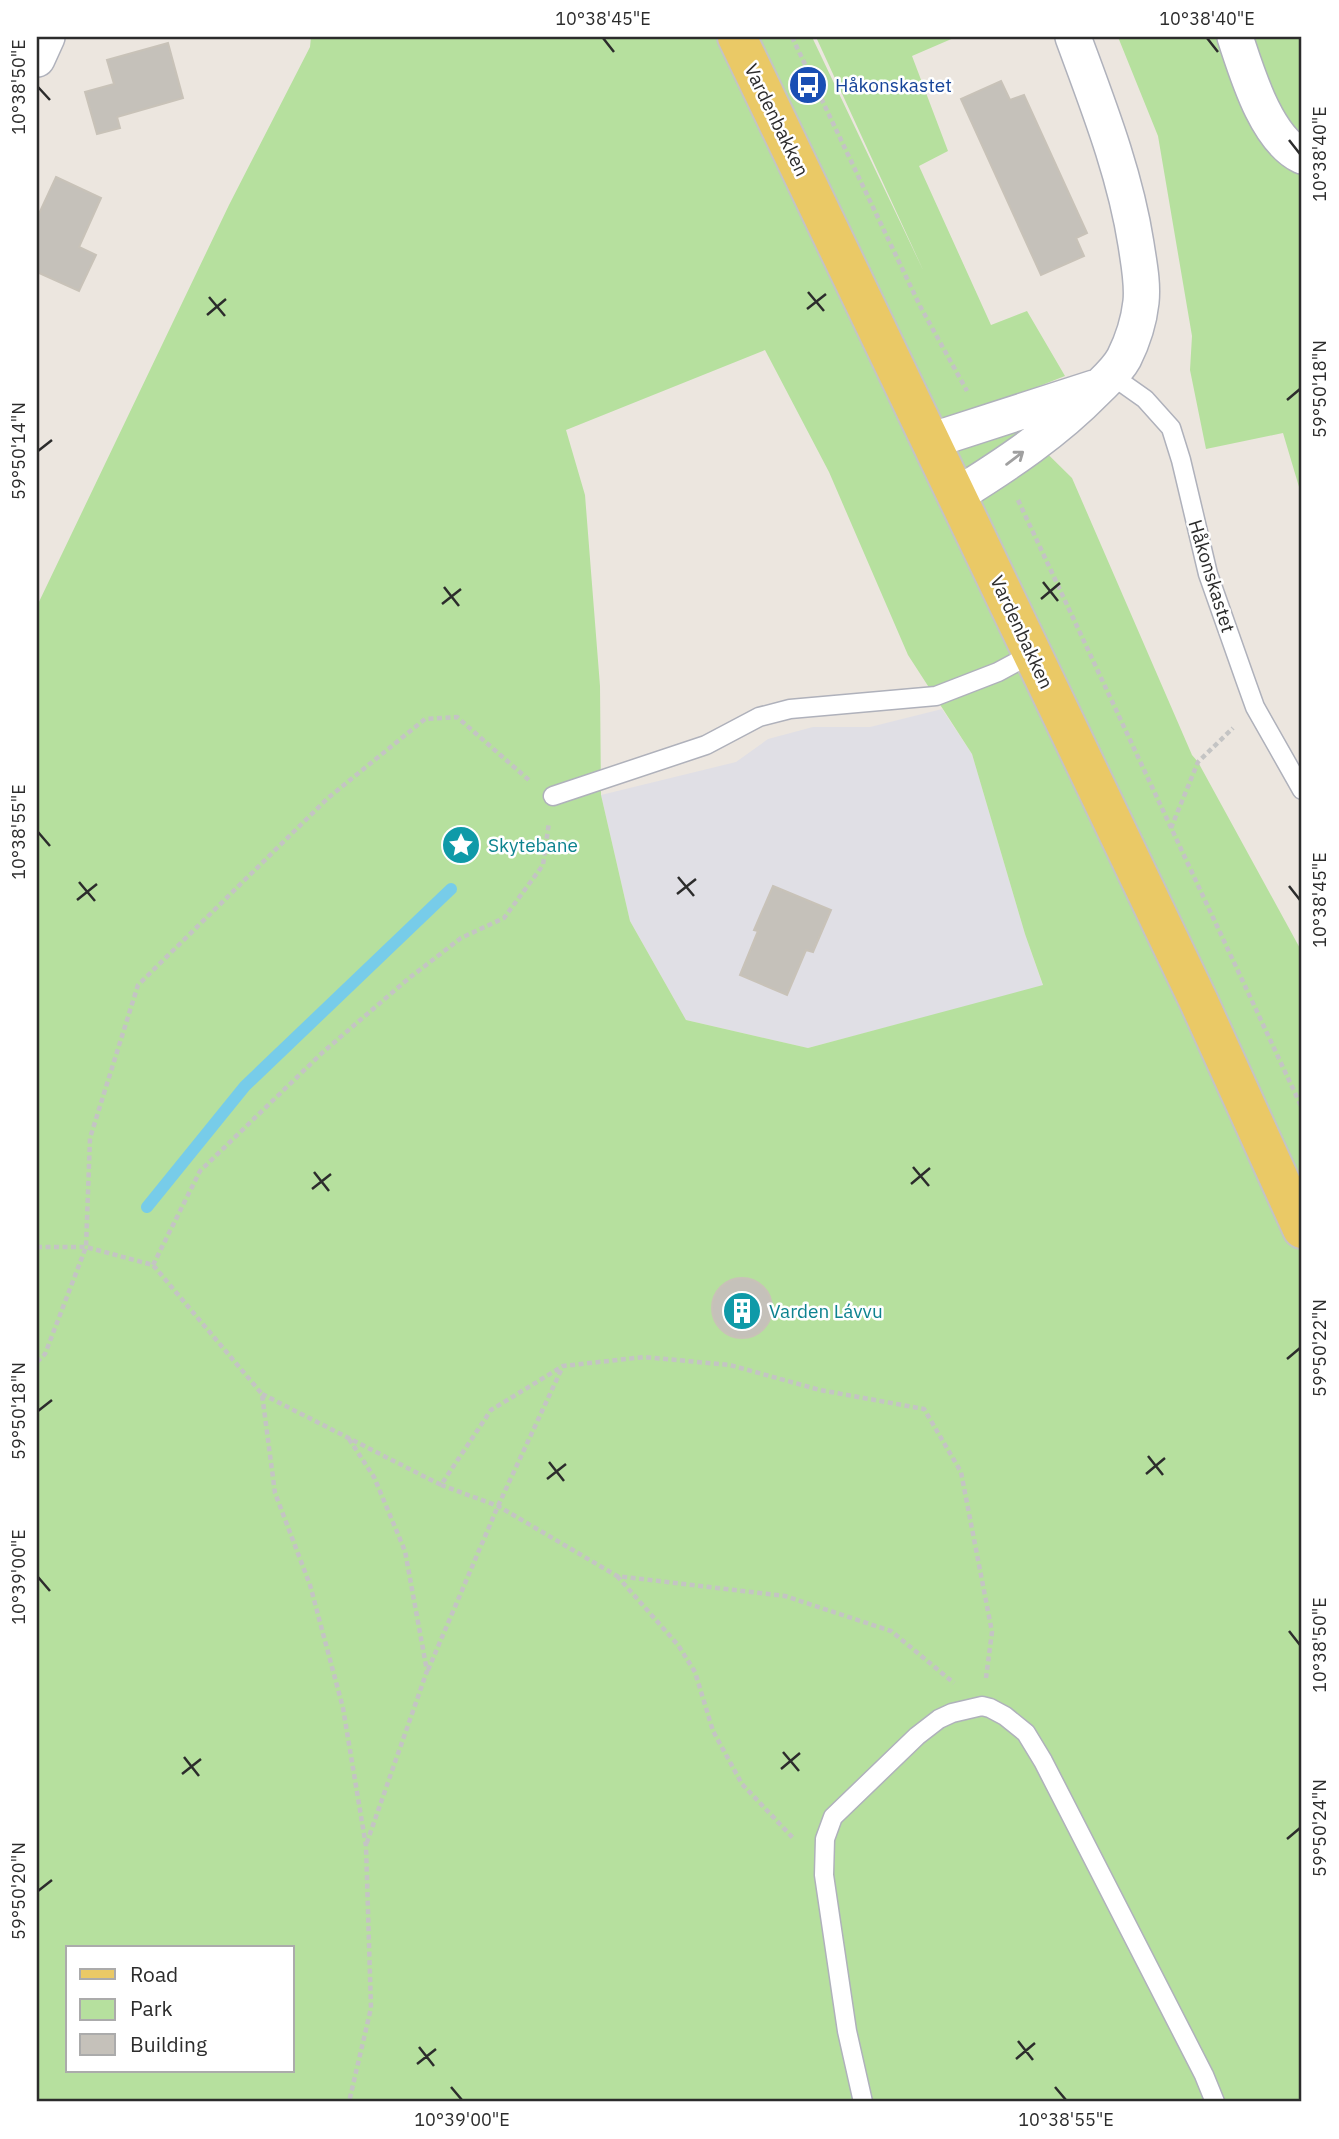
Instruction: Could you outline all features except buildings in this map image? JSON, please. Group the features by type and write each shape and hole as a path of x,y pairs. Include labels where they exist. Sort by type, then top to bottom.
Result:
{"main road":[{"name":"Vardenbakken","path":"737,37 1199,1002 1302,1229"}],"street":[{"path":"37,59 47,37"},
{"path":"957,495 1005,466 1069,418 1106,380 1123,359 1141,304 1141,276 1132,218 1118,166 1073,37"},
{"path":"1235,37 1259,102 1273,129 1302,156"},
{"path":"930,441 1106,380"}],"lane":[{"name":"Håkonskastet","path":"1106,380 1145,400 1171,428 1208,574 1255,707 1302,790"},
{"path":"554,796 706,745 759,717 790,709 936,696 998,672 1033,653"},
{"path":"863,2102 847,2031 824,1875 825,1839 833,1818 918,1736 939,1719 982,1706 1005,1716 1026,1733 1043,1761 1215,2102"}],"path":[{"path":"792,37 919,306 985,423"},
{"path":"1005,466 1016,496 1302,1108"},
{"path":"1171,829 1198,762 1255,707"},
{"path":"37,1362 45,1354 86,1247 90,1138 138,985 328,798 425,719 457,717 540,789 554,796 543,865 503,918 461,938 408,979 323,1052 200,1171 153,1265"},
{"path":"37,1247 86,1247 153,1265 262,1394 441,1485 498,1506 617,1576 678,1645 695,1672 713,1731 742,1784 782,1824 824,1875"},
{"path":"441,1485 491,1410 563,1366 644,1357 730,1365 820,1390 924,1409 961,1472 992,1632 982,1706"},
{"path":"366,1846 427,1671 498,1506 563,1366"},
{"path":"262,1394 275,1493 310,1585 344,1708 366,1846 370,2008 349,2102"},
{"path":"348,1438 374,1477 405,1551 427,1671"},
{"path":"617,1576 785,1596 891,1631 982,1706"}],"shaded area":[{"path":"942,709 972,754 1043,986 808,1048 686,1020 630,921 601,795 736,762 768,739 813,727 870,727"}],"green space":[{"path":"311,37 812,37 924,272 816,37 956,37 912,56 948,151 919,166 991,325 1027,311 1065,376 996,403 1072,478 1192,755 1302,952 1302,2102 37,2102 37,606 229,205 310,47","holes":["765,350 829,472 908,655 972,754 1025,934 1043,985 808,1048 686,1020 630,921 601,795 600,686 585,495 566,430"]},
{"path":"1118,37 1302,37 1302,497 1283,433 1206,449 1190,370 1192,336 1158,136"}],"waterway":[{"path":"147,1207 245,1086 451,889"}],"place":[{"name":"Håkonskastet","path":"808,85"},
{"name":"Skytebane","path":"461,845"},
{"name":"Varden Lávvu","path":"742,1311"}]}
